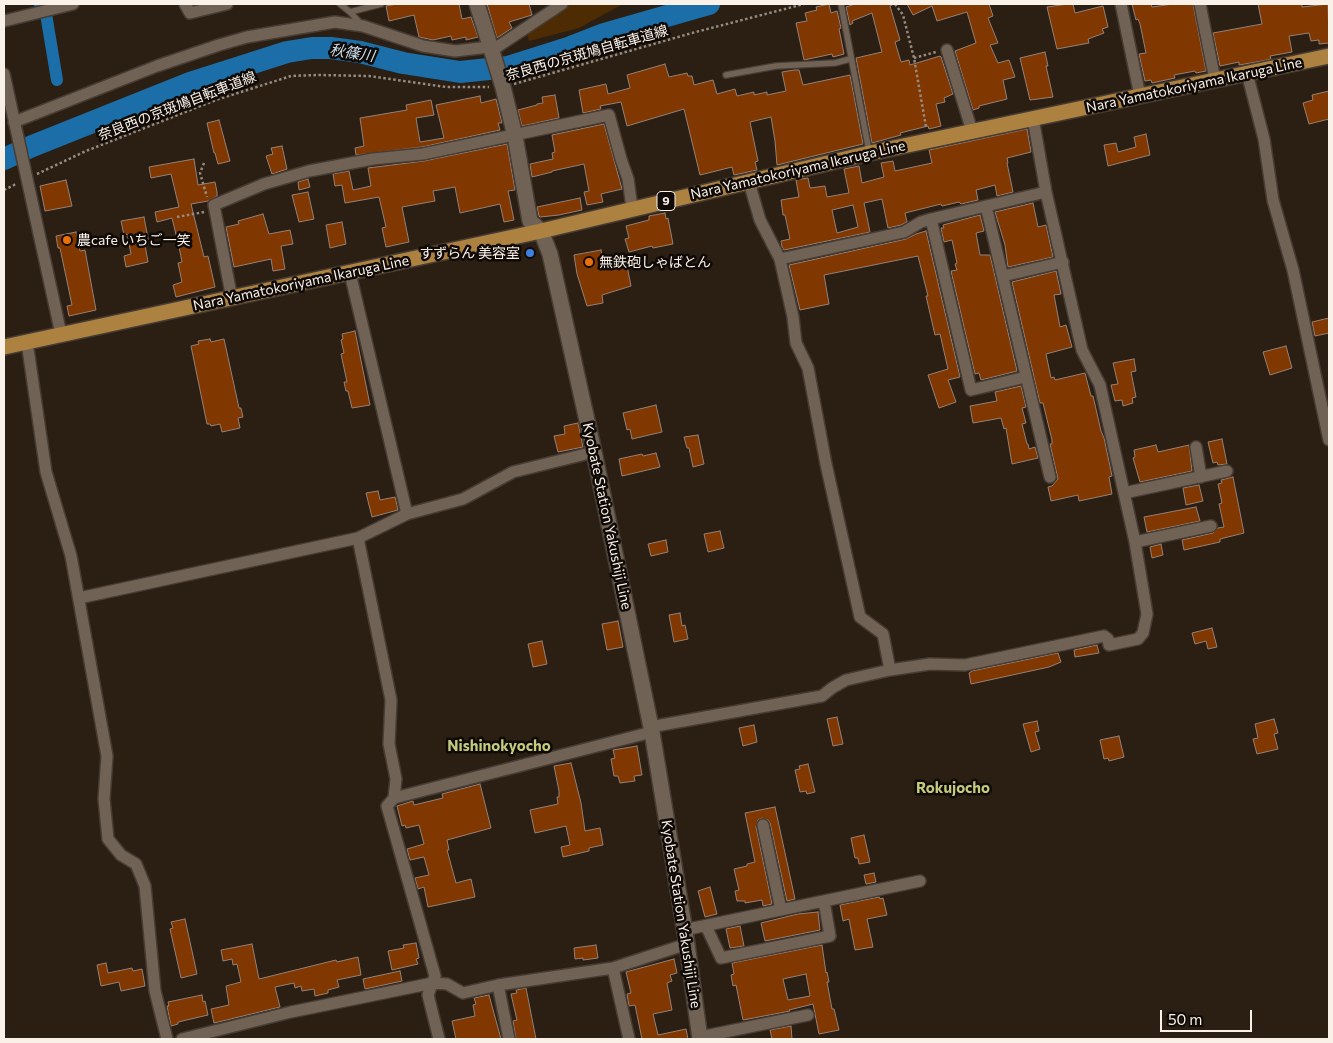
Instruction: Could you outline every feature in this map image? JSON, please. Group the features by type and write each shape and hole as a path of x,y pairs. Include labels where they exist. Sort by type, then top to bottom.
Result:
{"main road":[{"name":"Kyobate Station Yakushiji Line","path":"477,4 503,87 530,220 541,231 550,254 594,452 651,729 700,1038"},
{"name":"Nara Yamatokoriyama Ikaruga Line","path":"4,347 541,231 632,208 928,140 1329,56"}],"street":[{"path":"4,21 72,4"},
{"path":"185,4 190,13 227,4"},
{"path":"14,122 158,66 247,37 334,22 363,26 423,46 455,51 489,47 491,51 562,4"},
{"path":"1121,4 1140,96"},
{"path":"1200,4 1214,80"},
{"path":"947,50 972,131"},
{"path":"1247,73 1264,139 1273,200 1293,270 1329,440"},
{"path":"4,74 61,334"},
{"path":"232,299 213,210 214,205 264,184 309,171 373,159 423,154 609,115 621,160 628,178 632,208"},
{"path":"439,1039 428,995 435,976 387,806 394,798 651,729 822,696 846,680 890,670 930,664 965,665 1104,636 1108,639 1109,645 1138,638 1143,633 1146,614 1135,542 1100,385 1082,350 1046,192 1032,118"},
{"path":"749,182 760,220 780,259 793,317 796,344 808,368 826,464 860,617 883,634 890,670"},
{"path":"780,259 904,232 921,222 931,219 1046,192"},
{"path":"986,206 1050,477"},
{"path":"931,219 971,390 1026,377"},
{"path":"1003,276 1063,262"},
{"path":"350,273 408,514"},
{"path":"27,342 46,472 72,556 107,756 104,799 108,839 121,855 136,864 145,886 156,991 167,1039"},
{"path":"1196,447 1202,477"},
{"path":"79,598 358,538 408,514 463,499 513,472 594,452"},
{"path":"1124,493 1227,471"},
{"path":"1135,542 1211,526"},
{"path":"358,538 391,700 389,744 396,779 394,798"},
{"path":"763,825 781,910"},
{"path":"182,1039 291,1012 432,983 446,984 463,993 498,985 613,968 706,926 920,881"},
{"path":"706,926 720,958 830,936 824,901"},
{"path":"613,968 628,1039"},
{"path":"498,985 509,1039"},
{"path":"700,1038 808,1015"}],"lane":[{"path":"340,4 363,26"},
{"path":"350,12 380,4"},
{"path":"841,4 850,59 870,153"},
{"path":"726,76 776,66 835,63 850,59"}],"path":[{"name":"奈良西の京斑鳩自転車道線","path":"4,190 86,151 208,104 291,76 369,76 446,87 503,87 692,33 804,4"},
{"path":"895,4 903,15 914,58 928,140"},
{"path":"914,58 947,50"},
{"path":"177,217 213,210 200,173 204,163"}],"shaded area":[{"path":"571,4 623,4 579,28 529,41 527,32"}],"building":[{"path":"398,4 459,4 462,19 471,17 478,37 466,40 466,37 452,40 451,36 433,40 419,37 414,15 389,21 386,6"},
{"path":"487,4 529,4 532,15 509,22 512,28 497,38"},
{"path":"829,4 831,13 837,11 844,54 833,57 832,54 804,60 796,23 807,21 805,13 817,10 816,7"},
{"path":"855,4 894,4 890,6 900,40 895,42 901,62 909,60 910,65 941,57 953,94 944,98 945,102 936,104 941,126 929,129 928,126 872,143 856,58 882,52 872,13 852,21 853,23 850,25 846,7"},
{"path":"907,4 989,4 993,16 988,18 998,43 990,45 998,63 1009,60 1015,77 1003,80 1007,99 979,106 979,108 973,110 955,51 976,43 967,12 937,21 932,6 913,15"},
{"path":"1073,4 1075,13 1103,6 1108,27 1102,29 1104,33 1088,39 1089,43 1057,49 1047,7"},
{"path":"1132,4 1151,4 1152,7 1193,4 1206,71 1174,75 1175,78 1152,83 1151,80 1145,81 1139,54 1146,53 1140,24 1138,19 1136,20"},
{"path":"1258,4 1302,4 1302,7 1328,4 1329,43 1319,44 1319,40 1311,41 1309,33 1289,36 1292,52 1270,56 1271,59 1262,61 1239,65 1239,62 1220,66 1213,33 1262,24"},
{"path":"1045,52 1053,97 1030,100 1020,58"},
{"path":"665,64 669,77 687,73 688,76 692,76 694,85 713,80 717,94 735,89 737,96 754,92 754,95 767,92 767,95 786,91 782,72 799,70 803,85 850,75 863,144 777,165 771,117 750,122 758,161 755,162 757,170 734,175 732,167 700,175 684,109 627,126 621,102 600,106 601,109 583,113 579,90 606,84 608,94 630,88 627,75"},
{"path":"1329,91 1329,119 1309,124 1303,103 1313,100 1312,95"},
{"path":"555,95 559,118 522,126 518,110 543,103 542,97"},
{"path":"480,96 481,103 496,99 502,123 498,123 500,130 422,147 356,155 355,148 364,146 360,118 407,110 406,105 431,100 434,115 416,118 420,142 444,138 436,105"},
{"path":"219,120 230,161 218,164 207,123"},
{"path":"604,124 622,189 601,194 603,202 587,205 584,192 589,191 584,164 532,177 530,164 553,159 552,153 555,152 552,135"},
{"path":"1027,129 1031,152 1007,158 1013,192 997,196 995,185 976,190 978,200 961,204 959,202 942,206 941,204 905,213 907,222 888,228 882,199 864,203 870,232 784,250 781,241 790,239 781,200 799,197 796,180 808,178 810,188 825,186 827,197 849,193 844,169 859,166 862,183 884,177 881,163 893,161 895,171 932,163 929,150","holes":["853,205 858,227 837,233 832,210"]},
{"path":"1146,134 1150,155 1108,166 1104,145 1116,143 1118,152 1136,147 1134,137"},
{"path":"507,144 515,190 508,191 514,220 504,222 500,204 460,213 455,187 433,191 435,201 402,207 409,242 386,247 382,228 386,227 379,197 345,203 342,185 335,186 333,174 349,171 353,190 371,186 368,168 424,161"},
{"path":"282,146 287,169 272,174 266,156 273,154 271,148"},
{"path":"194,159 198,185 215,182 217,192 217,196 208,201 191,204 204,257 208,256 215,287 176,297 173,285 182,282 178,263 182,262 172,218 157,222 155,212 179,207 171,174 151,178 149,167"},
{"path":"308,179 310,187 299,190 298,182"},
{"path":"66,180 72,206 45,211 40,186"},
{"path":"308,192 314,219 299,222 292,195"},
{"path":"580,198 582,210 559,215 539,216 537,207"},
{"path":"1033,203 1038,227 1046,225 1053,257 1008,267 1005,245 995,212"},
{"path":"665,213 666,219 668,218 673,244 653,248 652,246 629,252 625,239 629,238 626,226 649,220 649,216"},
{"path":"263,214 269,234 290,230 293,244 281,246 285,269 273,271 271,259 234,267 226,227 239,224 238,221"},
{"path":"980,215 984,231 976,233 980,255 990,255 1017,371 981,380 979,373 975,374 951,271 957,270 952,240 944,242 941,228 944,228 943,225"},
{"path":"144,217 149,244 145,245 148,262 126,267 124,256 131,254 127,234 124,235 121,221"},
{"path":"342,222 346,244 330,248 326,225"},
{"path":"926,231 960,377 948,380 956,402 939,408 928,375 948,369 940,334 935,335 918,256 824,275 829,304 800,310 789,265 906,239"},
{"path":"76,232 80,251 85,250 96,310 69,316 67,306 72,305 56,236"},
{"path":"601,250 603,261 625,256 631,286 602,295 603,303 587,306 577,274 574,255"},
{"path":"1056,271 1061,294 1054,295 1060,327 1066,325 1072,347 1046,354 1051,378 1054,377 1055,380 1085,373 1091,396 1093,396 1112,476 1109,477 1112,494 1079,501 1078,495 1051,501 1048,487 1052,486 1058,479 1050,444 1052,444 1052,440 1043,403 1040,403 1012,282"},
{"path":"1329,318 1329,333 1315,336 1312,322"},
{"path":"355,331 370,405 352,408 344,382 347,382 341,354 344,353 341,340 343,339 342,334"},
{"path":"210,339 211,342 224,339 239,408 241,408 243,417 238,418 240,428 222,432 220,424 211,426 207,424 191,346 199,344 198,341"},
{"path":"1286,346 1292,368 1270,375 1263,352"},
{"path":"1134,359 1136,371 1131,372 1136,397 1132,398 1133,403 1123,406 1122,400 1115,401 1111,385 1118,384 1113,363"},
{"path":"1021,386 1026,407 1022,408 1026,423 1022,424 1029,449 1035,447 1038,458 1012,464 1006,428 1004,429 1001,418 973,423 970,406 997,401 995,392"},
{"path":"656,405 662,432 632,439 630,429 627,430 623,413"},
{"path":"578,423 583,447 558,452 554,436 565,434 564,426"},
{"path":"698,435 704,464 693,467 689,448 687,448 684,437"},
{"path":"1222,439 1227,464 1218,465 1217,462 1213,463 1208,442"},
{"path":"1156,445 1158,452 1189,445 1192,471 1140,482 1133,458 1135,457 1134,450"},
{"path":"656,453 660,467 622,476 619,459"},
{"path":"1233,477 1244,533 1220,539 1220,542 1184,550 1182,540 1213,533 1218,528 1224,527 1219,504 1222,503 1218,484 1222,483 1221,480"},
{"path":"1199,485 1203,501 1186,505 1183,488"},
{"path":"378,491 380,500 395,497 398,510 372,517 366,493"},
{"path":"1196,507 1200,521 1147,532 1144,517"},
{"path":"720,531 724,548 708,552 704,534"},
{"path":"666,540 668,552 651,556 648,544"},
{"path":"1161,544 1163,555 1152,558 1150,547"},
{"path":"680,613 682,626 685,625 688,639 674,642 669,615"},
{"path":"618,621 623,647 607,650 602,624"},
{"path":"1212,628 1217,647 1208,649 1206,641 1195,644 1192,633"},
{"path":"542,641 547,664 533,667 528,644"},
{"path":"1097,645 1099,653 1075,657 1074,650"},
{"path":"1058,653 1061,662 1049,667 971,684 969,673 972,671"},
{"path":"837,717 843,744 833,746 827,719"},
{"path":"1274,719 1278,733 1274,734 1278,749 1257,754 1253,739 1258,738 1255,724"},
{"path":"1037,721 1039,731 1035,732 1040,749 1031,752 1023,724"},
{"path":"754,725 757,742 743,746 739,728"},
{"path":"1119,736 1124,757 1109,761 1108,758 1104,759 1100,740"},
{"path":"637,746 642,775 634,776 635,781 620,783 618,776 614,776 611,759 615,758 613,750"},
{"path":"571,763 581,803 585,831 600,828 603,845 589,848 589,851 563,857 561,847 570,845 566,826 535,833 530,810 558,804 557,797 559,797 559,791 554,766"},
{"path":"808,764 815,792 807,794 806,791 800,792 795,770 800,769 799,766"},
{"path":"480,784 491,828 447,840 449,850 447,850 456,883 471,879 475,897 428,907 424,887 418,889 415,878 429,875 424,857 410,860 407,849 424,844 419,825 406,828 405,825 402,826 397,806 413,801 414,805 443,798 442,794"},
{"path":"775,807 795,899 787,901 770,823 762,818 758,820 756,827 772,904 763,906 762,900 745,903 745,901 737,901 735,891 739,890 734,869 755,862 745,813"},
{"path":"864,835 870,862 859,864 858,858 855,858 851,838"},
{"path":"874,873 876,882 866,884 864,875"},
{"path":"710,887 717,914 705,917 698,891"},
{"path":"879,897 880,899 883,898 887,915 867,919 873,947 855,950 849,919 843,921 840,905"},
{"path":"818,912 820,930 765,941 761,923 798,914"},
{"path":"185,919 197,974 181,978 170,929 173,928 171,922"},
{"path":"740,926 744,946 730,948 726,929"},
{"path":"416,943 419,958 416,959 418,964 392,970 388,951 404,948 403,945"},
{"path":"252,944 259,979 336,960 337,962 358,957 361,975 337,980 339,987 328,990 328,993 315,996 314,989 302,991 301,986 295,988 294,983 275,987 280,1007 214,1023 211,1009 229,1005 226,986 241,982 237,964 233,965 232,959 223,961 221,950"},
{"path":"596,945 598,958 575,959 574,948"},
{"path":"822,945 832,1009 834,1009 839,1030 819,1034 813,1004 790,1011 743,1020 736,985 733,986 731,975 734,974 732,963","holes":["806,974 810,996 788,1000 783,979"]},
{"path":"674,959 677,973 670,975 672,981 667,983 672,1010 653,1014 658,1035 686,1029 688,1039 642,1039 635,1005 629,1006 627,994 631,993 626,972"},
{"path":"106,963 108,973 132,968 133,971 142,969 145,986 121,991 119,982 101,986 97,965"},
{"path":"400,971 402,981 365,989 363,979"},
{"path":"526,988 536,1039 516,1039 513,1021 517,1020 511,994 517,993 516,990"},
{"path":"202,995 208,1015 178,1022 178,1024 171,1026 168,1002"},
{"path":"489,995 501,1039 456,1039 452,1021 475,1016 473,1005 476,1004 474,998"},
{"path":"791,1026 792,1039 772,1039 770,1030"}],"waterway":[{"path":"40,4 46,14 57,80"},
{"name":"秋篠川","path":"4,159 190,83 287,52 312,48 331,48 360,52 403,63 460,72 508,67 568,48 604,34 709,4"}],"place":[{"name":"農cafe いちご一笑","path":"67,240"},
{"name":"すずらん 美容室","path":"530,253"},
{"name":"無鉄砲しゃばとん","path":"589,262"}],"district":[{"name":"Nishinokyocho","path":"499,746"},
{"name":"Rokujocho","path":"953,788"}]}
